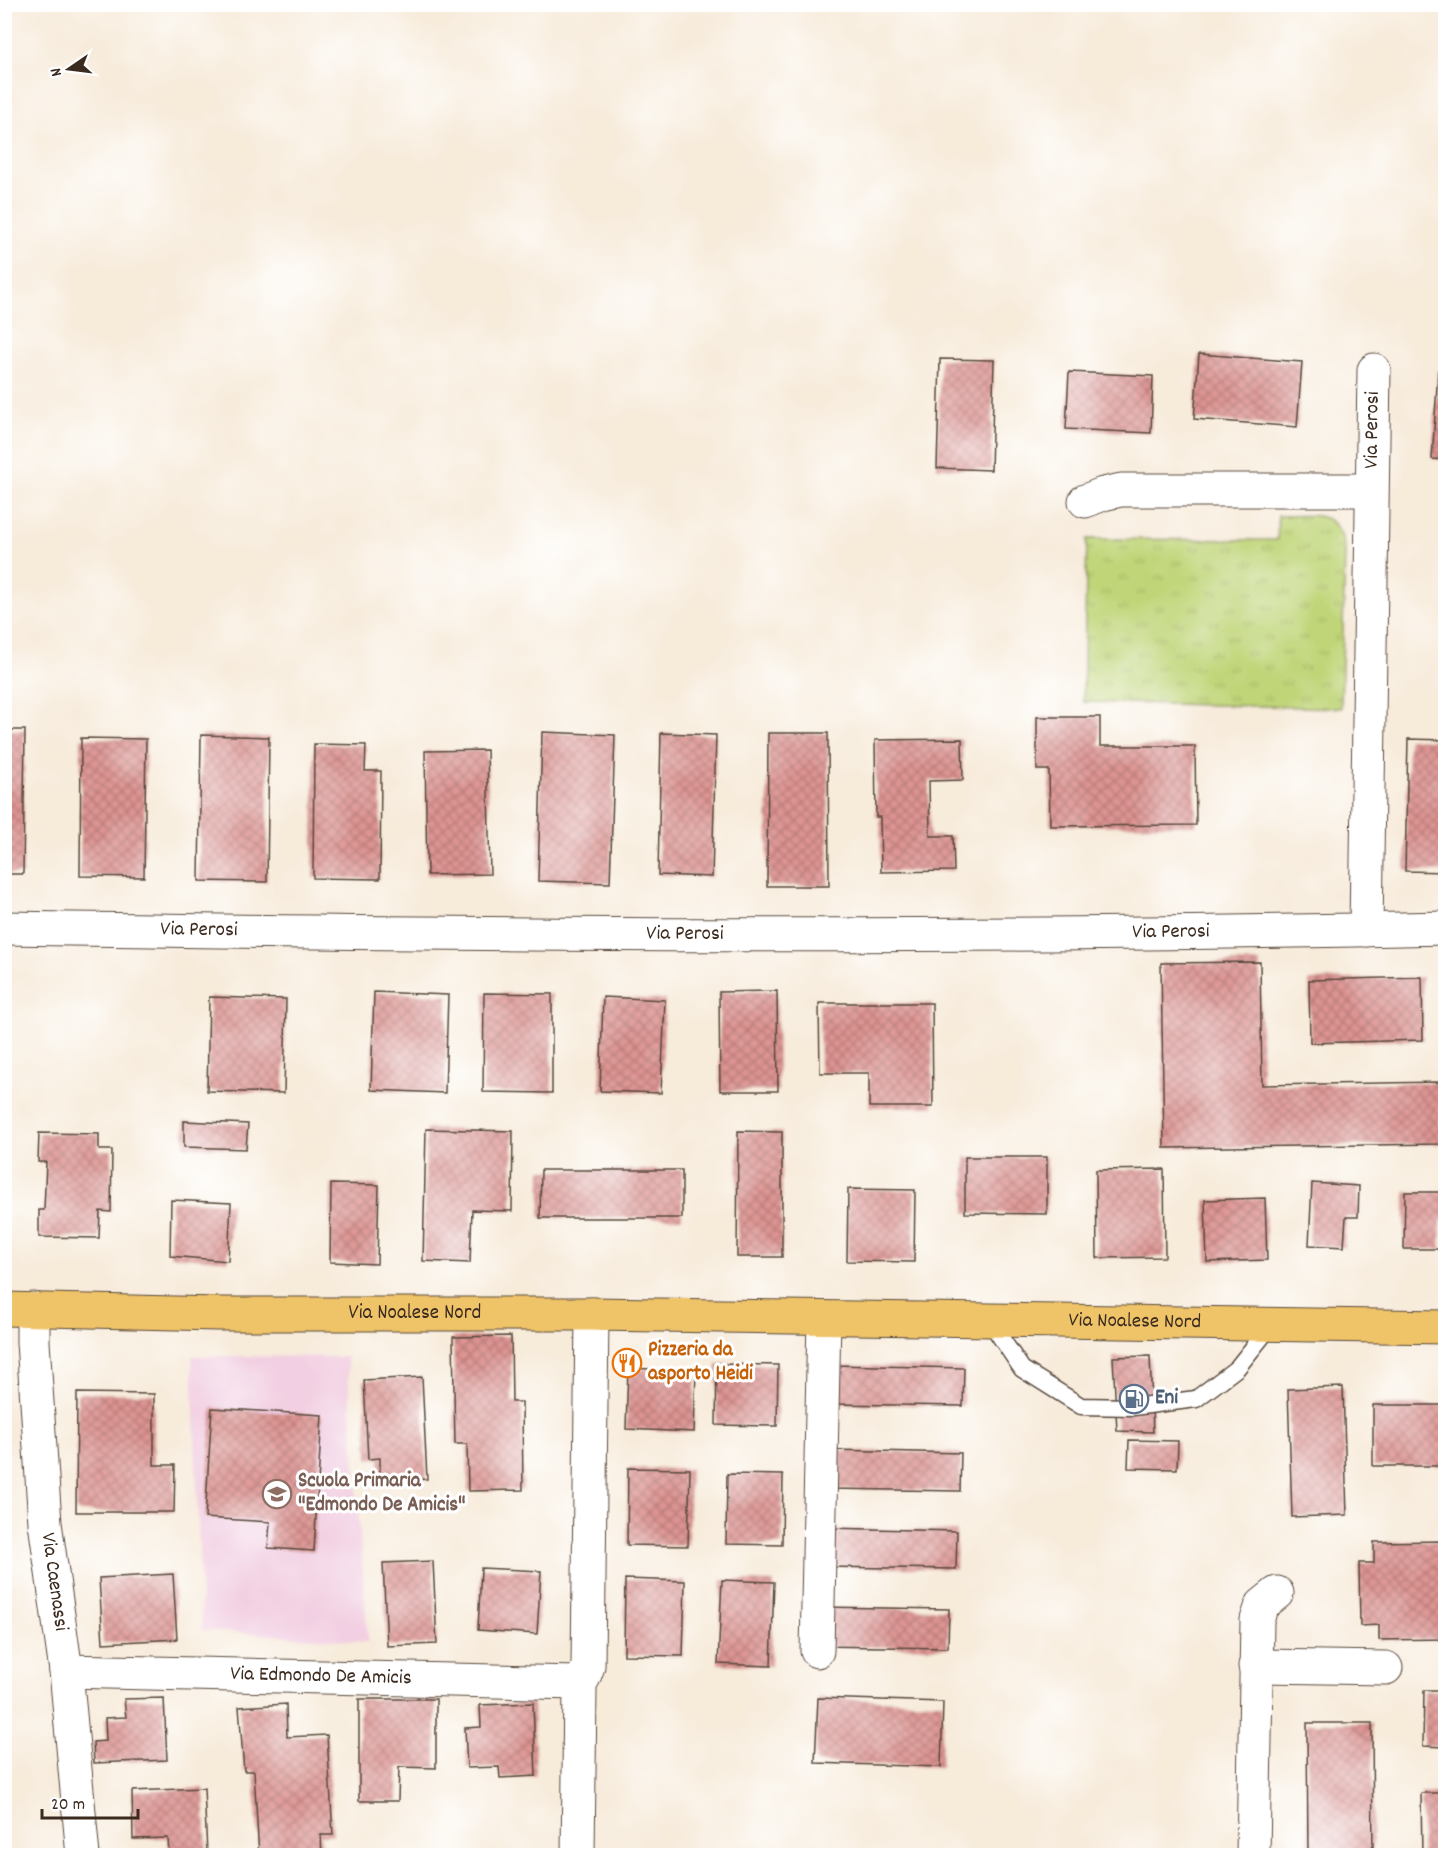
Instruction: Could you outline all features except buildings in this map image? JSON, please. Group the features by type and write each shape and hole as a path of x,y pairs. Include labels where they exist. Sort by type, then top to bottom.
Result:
{"main road":[{"name":"Via Noalese Nord","path":"19,1309 218,1314 592,1314 1446,1327"}],"street":[{"name":"Via Perosi","path":"1366,930 1374,370"},
{"name":"Via Perosi","path":"1085,501 1121,490 1371,490"},
{"name":"Via Perosi","path":"4,928 491,935 875,936 1446,928"},
{"name":"Via Caenassi","path":"19,1309 33,1342 45,1523 66,1671 83,1856"},
{"path":"578,1856 580,1689 577,1683 584,1677 588,1666 592,1314"},
{"path":"816,1651 824,1318"},
{"path":"1253,1856 1257,1620 1262,1605 1277,1593"},
{"path":"1255,1666 1386,1668"},
{"name":"Via Edmondo De Amicis","path":"66,1671 577,1683"}],"lane":[{"path":"989,1320 1022,1369 1081,1406 1133,1407 1196,1399 1237,1368 1272,1324"}],"shaded area":[{"name":"Scuola Primaria \"Edmondo De Amicis\"","path":"192,1356 347,1357 368,1642 202,1630"}],"green space":[{"path":"1278,516 1322,517 1337,527 1342,537 1345,551 1341,708 1083,702 1087,539 1277,540"}],"place":[{"name":"Pizzeria da asporto Heidi","path":"627,1363"},
{"name":"Eni","path":"1134,1399"},
{"name":"Scuola Primaria \"Edmondo De Amicis\"","path":"277,1494"}]}
